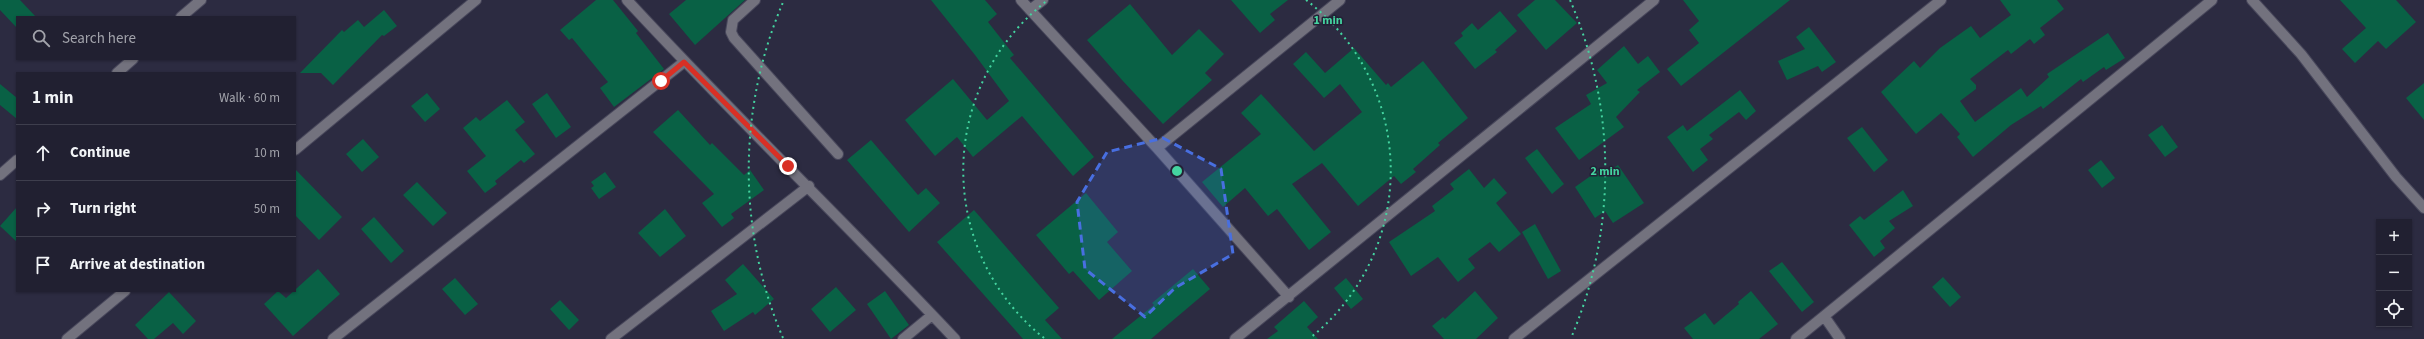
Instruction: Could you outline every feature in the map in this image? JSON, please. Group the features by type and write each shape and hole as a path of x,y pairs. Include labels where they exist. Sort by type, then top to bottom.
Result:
{"street":[{"path":"182,16 201,0"},
{"path":"296,149 476,0"},
{"path":"627,0 684,62 809,186 955,339"},
{"path":"755,0 733,20 731,32 734,38 838,154"},
{"path":"1021,0 1157,148 1289,296"},
{"path":"1030,10 1044,0"},
{"path":"1157,148 1340,0"},
{"path":"1235,339 1654,0"},
{"path":"1514,339 1940,0"},
{"path":"1796,339 2212,0"},
{"path":"2252,0 2301,54 2396,177 2424,208"},
{"path":"118,72 132,60"},
{"path":"333,339 684,62"},
{"path":"0,175 16,161"},
{"path":"611,339 809,186"},
{"path":"67,339 124,292"},
{"path":"903,339 932,315"},
{"path":"1824,316 1840,339"}],"highlighted area":[{"path":"1163,138 1221,169 1233,254 1175,288 1145,317 1085,269 1077,202 1107,152"}],"building":[{"path":"0,0 20,0 35,16 16,16 16,27 0,10"},
{"path":"596,0 613,0 638,31 636,33 664,69 614,107 600,88 608,82 572,38 569,40 560,30"},
{"path":"686,0 745,0 695,45 669,14"},
{"path":"931,0 985,0 997,14 988,22 1014,55 1010,58 1094,157 1073,176 1022,116 973,157 957,137 935,156 905,120 953,79 987,120 1009,101 975,55"},
{"path":"1231,0 1288,0 1270,14 1275,20 1260,33"},
{"path":"1535,0 1555,0 1577,23 1546,50 1517,15"},
{"path":"1683,0 1790,0 1681,86 1667,69 1699,43 1689,30 1699,21"},
{"path":"2000,0 2057,0 2064,9 2040,28 2045,35 2034,44 2030,39 2011,54 2008,50 1970,79 1976,85 1976,89 1960,101 1975,122 2021,88 2027,97 2049,77 2047,74 2108,33 2125,58 2106,70 2104,67 2083,82 2081,79 2043,109 2041,106 2011,125 1973,157 1957,137 1960,134 1941,113 1916,134 1881,92 1914,61 1920,68 1940,48 1971,26 1980,38 2011,15"},
{"path":"2340,0 2396,0 2416,22 2386,49 2378,41 2355,63 2342,49 2366,28"},
{"path":"1130,4 1172,55 1199,29 1224,54 1205,73 1212,80 1163,124 1087,40"},
{"path":"384,10 397,26 384,36 382,35 333,85 321,73 300,73 342,30 344,32 358,20 364,27"},
{"path":"1500,11 1517,31 1495,50 1497,52 1475,69 1454,43 1463,36 1461,33 1472,23 1478,30"},
{"path":"1809,27 1836,62 1822,72 1818,66 1787,80 1778,61 1805,49 1796,37"},
{"path":"1624,46 1638,64 1648,56 1660,72 1637,90 1640,92 1616,117 1624,127 1579,160 1555,128 1591,104 1586,95 1607,83 1597,70"},
{"path":"1354,48 1386,85 1388,83 1391,87 1423,61 1468,118 1438,143 1440,145 1413,169 1416,172 1401,184 1394,176 1358,206 1322,163 1292,184 1331,232 1309,250 1277,209 1268,216 1245,188 1223,207 1202,182 1261,134 1241,113 1261,94 1314,151 1362,112 1340,84 1324,98 1293,64 1306,52 1325,73"},
{"path":"2424,83 2424,120 2406,98"},
{"path":"0,84 16,97 16,118 0,105"},
{"path":"1740,90 1756,111 1746,120 1739,112 1709,135 1713,139 1700,149 1708,160 1693,172 1667,137 1683,125 1687,131"},
{"path":"427,93 440,109 425,122 411,106"},
{"path":"547,93 571,127 556,138 532,104"},
{"path":"507,100 525,122 515,130 535,154 524,163 521,160 495,181 497,184 485,193 467,171 486,156 463,128 476,117 480,121"},
{"path":"678,110 710,145 712,143 744,175 750,170 764,190 731,214 734,218 722,227 702,203 714,194 653,132"},
{"path":"2162,125 2178,147 2165,157 2148,135"},
{"path":"1862,127 1888,160 1874,172 1847,138"},
{"path":"363,139 379,157 362,172 346,154"},
{"path":"871,140 918,195 926,188 940,203 909,232 847,160"},
{"path":"1537,149 1564,184 1552,194 1525,158"},
{"path":"2101,160 2115,178 2102,188 2088,170"},
{"path":"1618,165 1644,203 1613,223 1605,211 1595,218 1575,187 1599,170 1603,175"},
{"path":"1469,169 1484,188 1494,178 1507,193 1496,203 1521,234 1499,252 1490,242 1468,259 1475,268 1458,282 1438,257 1411,276 1389,242 1435,211 1432,206 1454,189 1450,184"},
{"path":"296,170 342,217 319,240 296,216"},
{"path":"605,172 616,187 599,199 591,188 594,186 591,182"},
{"path":"417,182 447,213 433,226 403,195"},
{"path":"1903,190 1913,206 1889,221 1895,228 1880,241 1885,248 1874,257 1849,225 1860,216 1864,220"},
{"path":"1086,193 1118,232 1107,242 1132,271 1099,300 1073,271 1069,274 1036,235"},
{"path":"16,208 16,241 0,226"},
{"path":"665,209 686,236 660,257 638,233"},
{"path":"974,210 1059,308 1045,320 1062,339 1023,339 937,242"},
{"path":"374,217 404,251 391,263 361,229"},
{"path":"1535,224 1561,271 1548,279 1522,232"},
{"path":"1782,262 1814,302 1802,312 1769,271"},
{"path":"743,264 774,299 755,315 753,312 724,331 711,311 737,294 725,280"},
{"path":"318,269 340,294 293,336 264,304 277,292 279,292 286,298 293,292 296,292 296,289"},
{"path":"1193,269 1210,289 1151,339 1112,339 1154,305 1152,303"},
{"path":"1943,277 1961,297 1950,307 1932,287"},
{"path":"455,278 478,304 465,315 442,289"},
{"path":"1346,278 1363,299 1351,309 1334,288"},
{"path":"836,287 856,310 830,332 811,309"},
{"path":"885,291 909,325 891,339 867,304"},
{"path":"1475,291 1498,318 1476,339 1444,339 1432,326 1443,317 1445,319"},
{"path":"1751,291 1778,324 1759,339 1693,339 1684,328 1705,313 1714,325 1739,304 1738,302"},
{"path":"169,292 196,321 183,334 173,323 154,339 148,339 135,325"},
{"path":"560,300 579,320 569,330 550,309"},
{"path":"1304,301 1318,317 1307,327 1318,339 1267,339 1278,331 1274,327"}],"route":[{"path":"661,81 684,62 788,166"}]}
